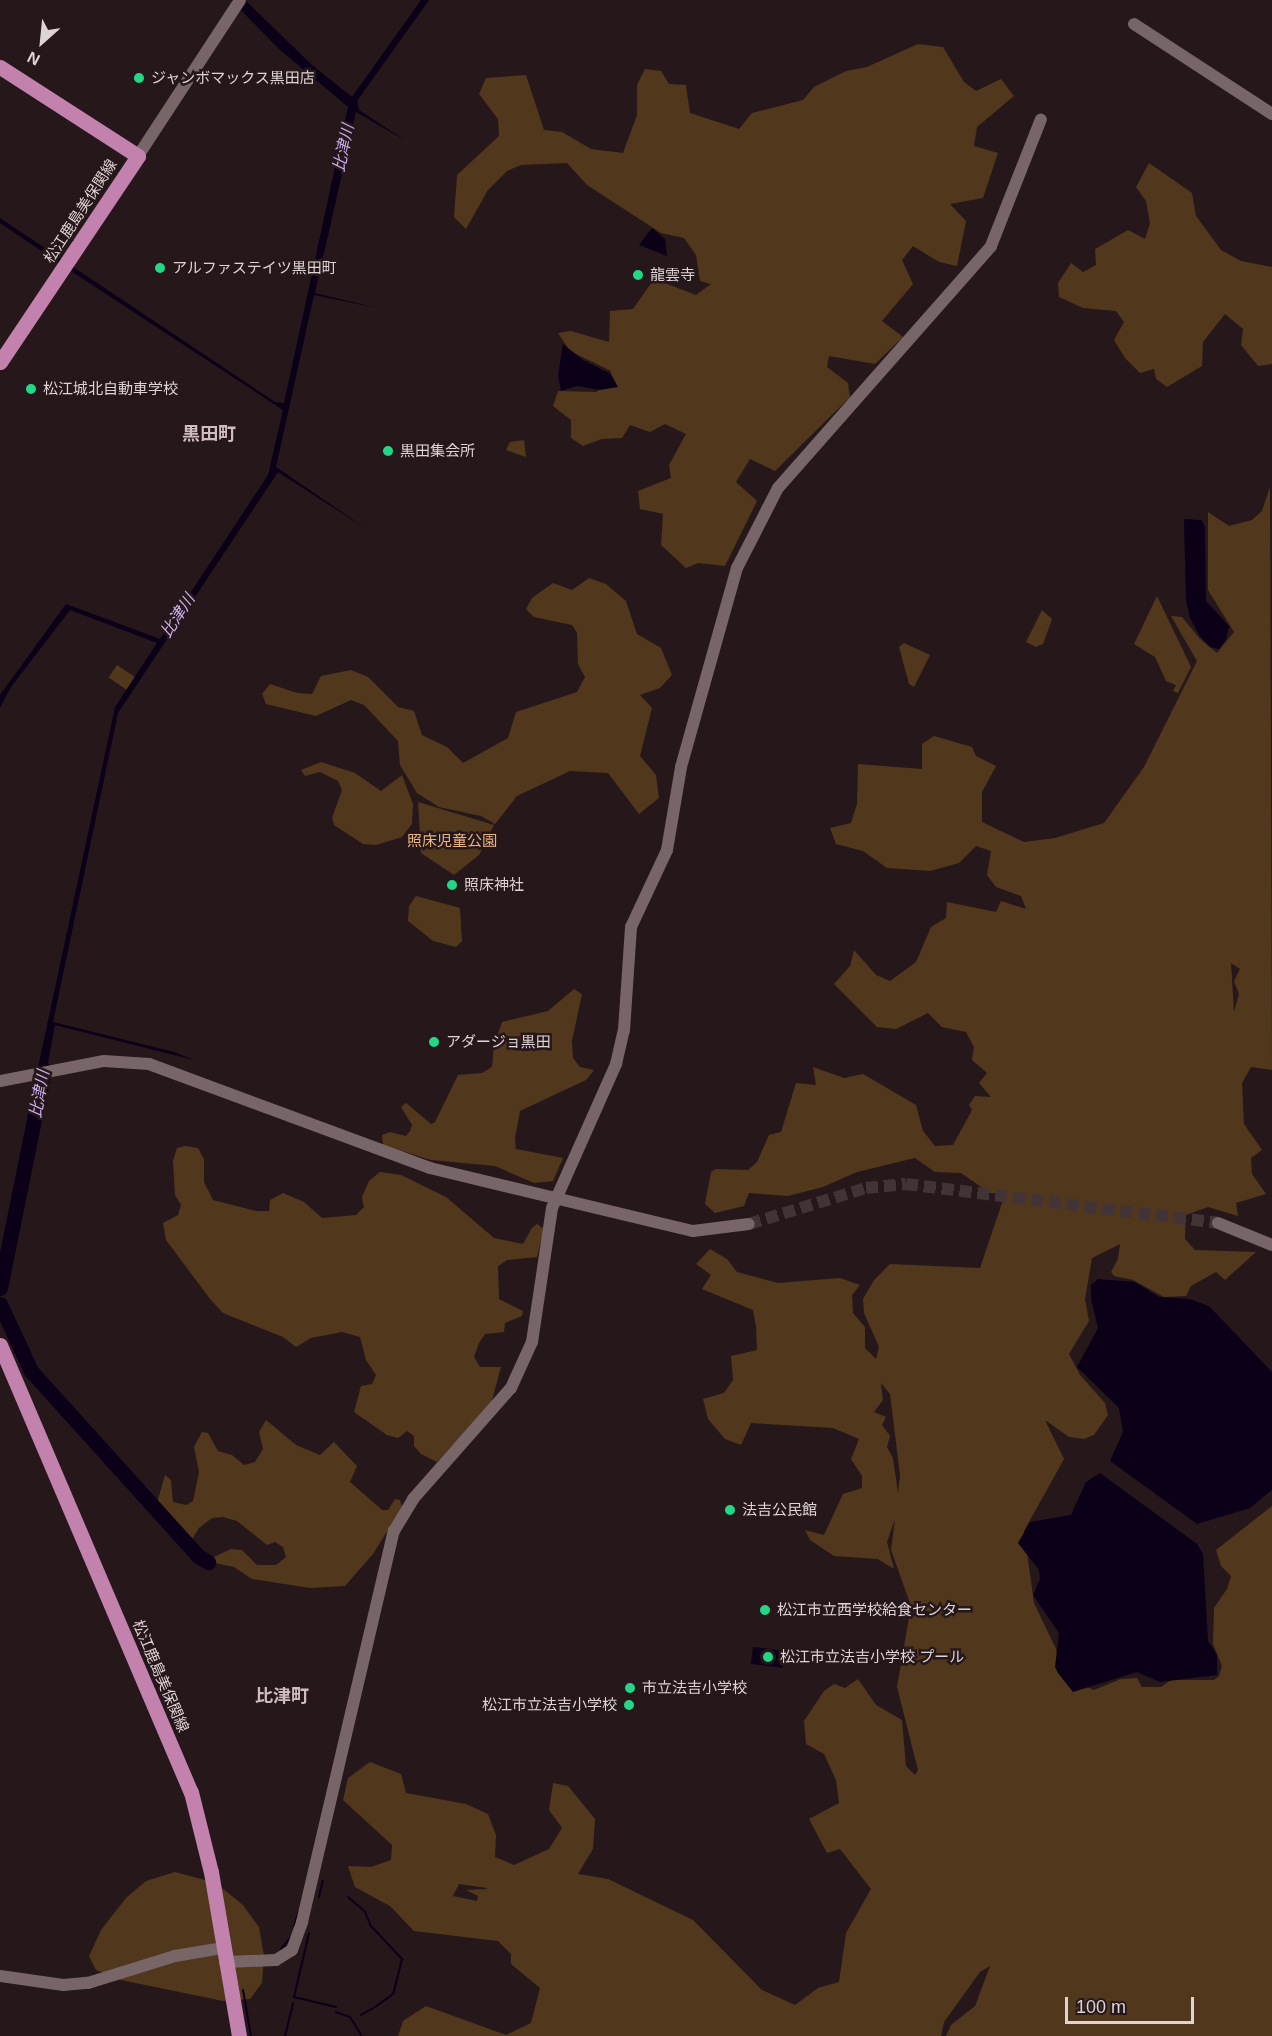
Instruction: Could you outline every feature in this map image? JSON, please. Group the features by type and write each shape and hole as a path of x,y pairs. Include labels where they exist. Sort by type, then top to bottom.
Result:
{"main road":[{"name":"松江鹿島美保関線","path":"0,67 138,156 0,362"},
{"name":"松江鹿島美保関線","path":"0,1345 191,1792 211,1872 239,2036"}],"street":[{"path":"138,156 237,4"},
{"path":"1134,24 1272,114"},
{"path":"0,1976 63,1985 88,1983 174,1956 224,1955 276,1960 292,1950 298,1938 387,1550 413,1499 511,1388 524,1364 532,1342 552,1208 616,1064 624,1030 631,927 667,850 681,767 737,568 778,488 991,246 1041,119"},
{"path":"0,1082 49,1074 104,1061 149,1064 389,1155 557,1197 633,1219 693,1231 749,1224"},
{"path":"1218,1223 1272,1245"}],"green space":[{"path":"918,44 943,47 964,82 976,91 1001,79 1014,96 977,127 974,146 998,153 983,198 950,204 966,221 957,266 939,262 913,246 902,260 913,284 882,321 903,337 875,364 829,356 827,367 848,383 850,397 775,471 750,459 736,482 757,501 725,566 698,563 686,568 661,545 663,514 640,509 638,491 671,478 669,465 686,434 665,424 650,432 630,425 622,438 602,439 583,446 571,438 571,420 553,406 558,391 596,392 609,383 611,371 570,351 558,333 571,331 609,342 610,311 633,309 654,279 696,295 711,284 700,281 696,255 684,238 661,233 587,185 567,163 521,165 507,171 488,190 466,229 454,217 457,175 499,136 498,119 479,94 486,78 526,75 544,130 562,132 591,149 623,153 637,115 637,85 645,69 661,71 669,84 686,85 690,113 739,129 752,113 803,100 814,87 846,71 867,67"},
{"path":"1149,163 1192,193 1196,216 1221,250 1241,261 1272,267 1272,364 1258,366 1241,345 1243,329 1225,314 1203,342 1202,366 1167,387 1156,379 1154,369 1140,373 1125,358 1114,340 1124,322 1116,311 1083,308 1059,297 1058,283 1071,263 1083,272 1096,265 1095,249 1128,230 1145,239 1150,223 1146,201 1136,187"},
{"path":"524,440 526,457 506,450 510,442"},
{"path":"1270,487 1272,1070 1251,1067 1242,1083 1244,1124 1262,1150 1251,1158 1252,1174 1266,1194 1236,1203 1238,1216 1208,1207 1186,1215 1185,1239 1195,1250 1256,1252 1225,1280 1216,1272 1191,1286 1186,1296 1164,1297 1133,1280 1114,1276 1111,1272 1118,1259 1120,1244 1092,1258 1085,1299 1089,1321 1069,1354 1080,1375 1105,1403 1108,1415 1094,1435 1084,1439 1069,1437 1045,1420 1064,1459 1024,1531 1034,1603 1056,1649 1062,1676 1094,1690 1121,1679 1137,1678 1142,1687 1161,1687 1171,1680 1214,1680 1219,1676 1222,1666 1213,1644 1214,1608 1227,1589 1231,1576 1221,1566 1216,1550 1272,1506 1272,2036 946,2036 951,2025 975,2006 990,1966 980,1972 944,2022 941,2036 398,2036 403,2021 426,2006 506,2035 531,2023 540,1988 511,1964 511,1954 498,1941 414,1931 390,1906 355,1887 348,1866 371,1867 391,1860 392,1845 343,1800 348,1778 370,1762 401,1774 406,1793 466,1804 488,1814 496,1835 495,1857 514,1865 549,1849 562,1828 549,1810 553,1783 568,1786 595,1819 593,1849 578,1874 608,1879 693,1920 762,1990 795,2005 818,1988 839,1982 846,1933 871,1889 840,1849 827,1853 809,1819 839,1803 836,1780 824,1754 806,1744 804,1721 824,1691 834,1684 845,1688 858,1679 876,1705 902,1720 906,1766 915,1775 918,1770 897,1687 911,1606 891,1550 895,1519 887,1542 894,1569 878,1559 834,1556 810,1540 805,1530 824,1535 843,1494 862,1488 862,1476 851,1459 859,1439 833,1428 751,1423 741,1445 725,1439 708,1419 703,1399 724,1393 733,1380 731,1356 757,1350 756,1326 753,1310 702,1289 711,1275 696,1264 710,1249 727,1259 737,1272 778,1283 840,1278 860,1285 852,1295 853,1313 865,1327 865,1348 876,1359 879,1347 864,1313 863,1299 874,1280 890,1264 980,1268 1005,1194 990,1193 961,1173 935,1172 915,1158 857,1172 823,1187 788,1196 749,1193 744,1206 715,1213 705,1204 711,1172 716,1169 748,1170 757,1162 769,1135 781,1132 796,1083 816,1085 813,1067 844,1078 863,1074 916,1105 923,1131 935,1146 953,1145 972,1110 969,1105 975,1096 991,1097 979,1083 987,1073 972,1060 974,1047 966,1032 942,1027 928,1013 896,1029 877,1027 834,984 850,966 854,950 876,975 890,981 916,962 931,927 946,918 947,902 996,912 1001,901 1026,909 1021,896 996,887 987,875 991,851 976,846 959,863 930,871 887,868 863,851 836,844 830,828 851,823 857,804 858,764 922,769 922,744 934,736 972,747 976,756 996,766 982,792 982,822 1024,842 1055,838 1104,823 1144,767 1197,661 1171,616 1182,617 1200,639 1217,653 1234,632 1208,590 1208,512 1229,526 1252,520 1262,511","holes":["1231,963 1240,969 1234,981 1239,994 1234,1012","881,1383 890,1394 900,1475 898,1493 893,1458 887,1447 890,1436 882,1425 886,1417 874,1412 883,1400","459,1884 487,1888 466,1890 478,1896 477,1901 453,1896"]},
{"path":"589,578 606,584 626,601 637,634 661,648 672,675 660,688 640,695 652,708 640,756 656,775 659,798 639,814 608,773 570,771 517,796 495,824 481,816 439,807 417,793 400,765 398,741 364,705 351,700 316,716 266,704 262,694 270,684 297,693 312,694 321,676 351,670 368,677 398,707 414,711 422,735 447,747 463,763 508,738 516,712 577,692 585,677 578,664 577,633 572,625 534,617 526,609 532,598 553,583 572,590"},
{"path":"1157,596 1191,667 1178,693 1173,691 1176,685 1166,681 1155,657 1134,644"},
{"path":"1042,610 1052,619 1043,644 1036,647 1026,642"},
{"path":"904,643 930,655 914,687 909,684 899,647"},
{"path":"117,665 135,677 127,690 109,677"},
{"path":"321,762 355,773 381,791 402,775 413,804 412,824 402,837 376,845 363,844 334,825 332,818 342,790 338,781 320,772 305,776 301,770"},
{"name":"照床児童公園","path":"418,802 494,825 479,855 454,875 421,853"},
{"path":"416,896 460,908 462,941 456,947 433,941 408,921 409,906"},
{"path":"574,989 582,994 572,1041 573,1058 580,1067 594,1070 586,1080 520,1111 515,1138 516,1149 563,1158 553,1181 534,1183 495,1166 431,1160 383,1145 382,1135 390,1132 406,1136 410,1131 412,1125 401,1107 406,1103 431,1124 435,1122 458,1075 482,1073 492,1067 494,1045 502,1022 548,1011"},
{"path":"185,1146 198,1148 204,1159 204,1182 213,1200 256,1211 269,1211 270,1200 283,1193 304,1202 322,1218 356,1215 364,1207 362,1197 369,1181 380,1172 401,1175 446,1197 494,1238 523,1244 532,1228 537,1224 544,1229 537,1257 507,1260 498,1266 499,1299 523,1311 522,1316 505,1323 504,1332 485,1334 479,1343 474,1357 480,1367 501,1367 491,1404 437,1462 421,1454 414,1446 414,1436 407,1431 398,1438 387,1435 354,1412 361,1386 372,1384 376,1375 366,1360 360,1337 342,1332 311,1338 296,1347 283,1337 223,1313 210,1299 166,1240 163,1223 178,1215 181,1205 175,1195 173,1161 177,1148"},
{"path":"266,1420 296,1445 320,1455 334,1442 357,1466 350,1482 382,1510 388,1510 395,1499 400,1500 402,1507 373,1554 345,1586 310,1588 252,1579 234,1567 215,1563 214,1557 231,1549 242,1550 257,1565 276,1565 286,1557 283,1547 275,1542 267,1545 237,1521 223,1517 212,1518 199,1528 191,1541 157,1503 165,1475 171,1480 173,1502 186,1505 193,1501 199,1472 194,1447 202,1432 208,1433 218,1451 232,1455 244,1465 255,1462 263,1449 259,1432"},
{"path":"175,1872 216,1883 243,1905 259,1927 264,1956 262,1983 250,1999 223,2001 121,1980 96,1970 89,1956 101,1930 126,1898 146,1881"}],"water":[{"path":"231,0 245,0 311,64 352,97 421,0 429,0 357,101 359,110 406,141 356,112 315,293 377,308 314,295 276,467 368,530 278,472 118,713 53,1022 174,1052 194,1060 55,1025 43,1089 33,1091 115,707 157,643 70,610 11,687 0,708 0,695 66,604 160,639 268,475 283,410 0,223 0,218 275,402 284,403 348,107 279,49"},
{"path":"652,228 665,239 667,256 639,245"},
{"path":"563,344 583,360 611,374 618,387 600,390 577,386 561,391 558,375"},
{"path":"1184,519 1201,520 1205,526 1206,601 1229,626 1226,640 1219,649 1210,647 1199,635 1190,618 1186,601"},
{"path":"1098,1279 1135,1282 1159,1297 1190,1299 1209,1306 1272,1372 1272,1490 1250,1508 1197,1524 1110,1461 1123,1432 1119,1408 1077,1367 1098,1328 1091,1299 1091,1285"},
{"path":"1100,1473 1197,1544 1203,1554 1208,1641 1217,1655 1217,1675 1160,1682 1137,1672 1073,1692 1058,1673 1055,1667 1059,1633 1033,1595 1040,1579 1039,1570 1018,1543 1030,1522 1071,1515 1086,1482"},
{"name":"松江市立法吉小学校 プール","path":"753,1647 785,1651 783,1668 751,1664"}],"waterway":[{"name":"比津川","path":"0,1288 44,1069"},
{"name":"比津川","path":"0,1304 31,1371 198,1556 208,1562"},
{"path":"319,1897 323,1880"},
{"path":"348,1897 365,1912 370,1924"},
{"path":"294,1926 299,1911"},
{"path":"370,1925 402,1959 393,1994 375,2007"},
{"path":"309,1933 294,1997 336,2007"},
{"path":"281,1949 291,1937"},
{"path":"243,1990 251,2036"},
{"path":"285,2036 293,2003"},
{"path":"361,2015 373,2008"},
{"path":"336,2012 350,2017 362,2036"}],"tunnel":[{"path":"749,1224 866,1188 906,1184 1218,1223"}],"place":[{"name":"ジャンボマックス黒田店","path":"139,78"},
{"name":"アルファステイツ黒田町","path":"160,268"},
{"name":"龍雲寺","path":"638,275"},
{"name":"松江城北自動車学校","path":"31,389"},
{"name":"黒田集会所","path":"388,451"},
{"name":"照床神社","path":"452,885"},
{"name":"アダージョ黒田","path":"434,1042"},
{"name":"法吉公民館","path":"730,1510"},
{"name":"松江市立西学校給食センター","path":"765,1610"},
{"name":"松江市立法吉小学校 プール","path":"768,1657"},
{"name":"市立法吉小学校","path":"630,1688"},
{"name":"松江市立法吉小学校","path":"629,1705"}],"district":[{"name":"黒田町","path":"209,434"},
{"name":"比津町","path":"282,1696"}]}
